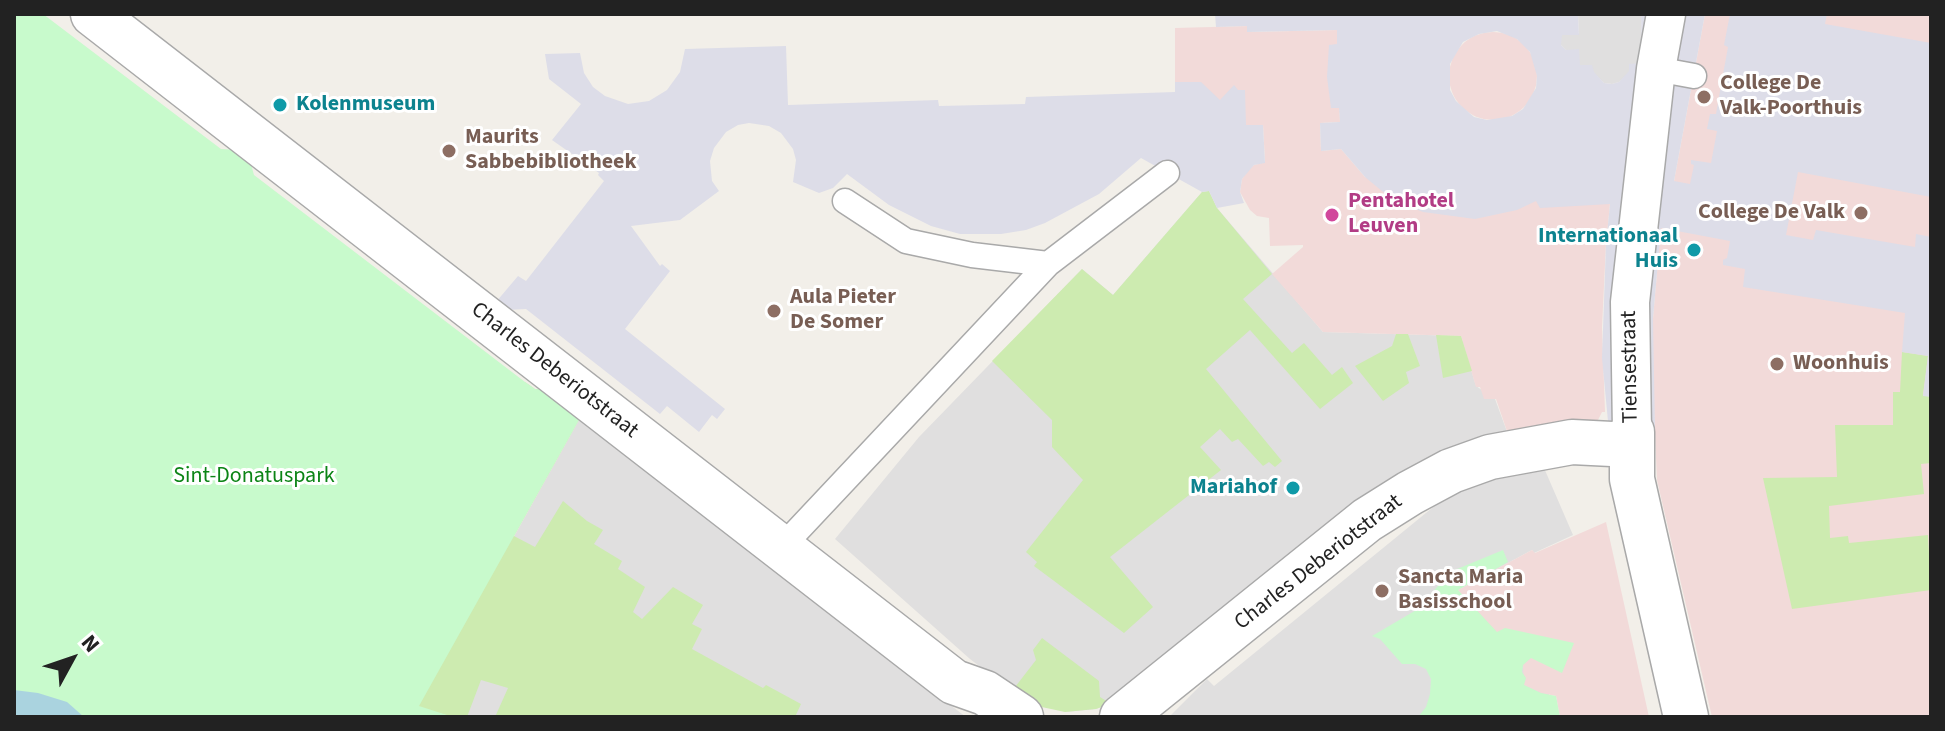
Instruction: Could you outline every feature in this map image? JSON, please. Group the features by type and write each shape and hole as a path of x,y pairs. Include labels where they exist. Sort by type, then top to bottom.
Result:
{"street":[{"name":"Charles Deberiotstraat","path":"93,14 954,682 985,693 1021,717"},
{"name":"Tiensestraat","path":"1666,14 1656,69 1630,302 1632,479 1686,717"},
{"name":"Charles Deberiotstraat","path":"1122,717 1367,520 1410,493 1451,471 1490,457 1572,442 1632,439"}],"lane":[{"path":"1656,69 1694,76"},
{"path":"781,548 1048,264 1167,173"},
{"path":"845,201 906,241 972,255 1048,264"}],"shaded area":[{"path":"1215,14 1578,14 1579,35 1562,35 1561,45 1566,50 1579,49 1580,65 1592,65 1604,83 1612,84 1619,82 1629,71 1629,64 1642,63 1641,14 1705,14 1674,181 1690,184 1694,165 1691,160 1711,163 1717,131 1707,129 1710,114 1716,114 1728,47 1724,45 1730,14 1827,14 1825,24 1931,43 1931,197 1798,172 1786,235 1813,240 1816,230 1915,247 1916,234 1931,237 1931,397 1923,396 1928,356 1902,352 1905,313 1743,287 1745,269 1723,265 1730,241 1661,228 1653,318 1655,431 1609,432 1602,358 1610,204 1540,208 1536,201 1517,210 1475,219 1423,212 1405,205 1365,177 1341,149 1321,151 1320,123 1340,122 1339,108 1331,108 1327,77 1329,45 1337,44 1337,30 1247,32 1247,26 1216,27","holes":["1497,31 1517,39 1530,52 1537,76 1536,88 1523,109 1512,116 1487,120 1474,117 1456,101 1450,90 1450,64 1463,42 1479,34"]},
{"path":"1578,14 1641,14 1642,63 1612,84 1604,83 1580,65 1561,45 1560,38 1562,35 1579,34"},
{"path":"1705,14 1931,14 1931,717 1712,717 1657,480 1653,388 1653,318 1661,227 1674,181"},
{"path":"1248,26 1248,32 1337,30 1340,122 1320,123 1321,151 1341,149 1365,177 1610,204 1602,327 1605,412 1597,422 1509,437 1496,399 1484,399 1480,387 1476,387 1461,336 1323,332 1272,274 1303,245 1270,246 1269,218 1257,216 1250,210 1240,192 1242,179 1248,170 1265,162 1263,125 1246,125 1220,101 1175,82 1175,28"},
{"path":"1493,32 1518,39 1530,51 1537,76 1530,101 1518,113 1493,120 1468,113 1456,101 1449,76 1456,51 1468,39"},
{"path":"786,46 788,105 938,100 939,106 1025,104 1026,97 1175,92 1175,82 1201,82 1220,100 1234,85 1238,90 1245,90 1246,125 1263,125 1265,163 1254,165 1242,179 1240,192 1244,203 1217,208 1209,191 1202,192 1141,158 1099,194 1045,223 1001,234 960,234 931,226 889,205 847,174 833,188 819,193 793,182 796,160 793,149 781,133 769,126 738,125 726,132 714,148 710,161 712,181 719,191 680,220 631,226 660,266 662,264 670,271 625,329 725,409 717,419 712,415 699,432 667,406 660,414 526,309 506,310 496,302 518,276 526,281 604,181 599,173 552,140 581,104 549,79 545,54 580,53 584,73 593,87 605,96 628,104 649,101 667,90 680,72 685,49"},
{"path":"1209,191 1217,208 1323,332 1461,336 1476,386 1495,399 1509,437 1118,701 1096,709 1065,712 1012,691 970,659 835,539 919,437 1082,269 1113,295 1202,192"},
{"path":"585,409 814,601 966,717 453,717 419,707"},
{"name":"Sancta Maria Basisschool","path":"1541,461 1573,535 1534,553 1532,550 1458,590 1505,628 1574,643 1531,658 1560,717 1169,717 1207,679 1214,686 1448,495"},
{"path":"1606,522 1649,717 1560,717 1556,696 1524,685 1523,664 1531,658 1497,633 1458,590 1532,550 1535,553"}],"green space":[{"name":"Sint-Donatuspark","path":"14,14 43,14 221,149 240,150 249,157 254,175 525,382 535,389 555,390 585,409 419,706 453,717 14,717"},
{"path":"1209,191 1217,208 1272,274 1243,299 1292,353 1304,343 1332,375 1342,367 1353,383 1320,409 1250,330 1206,369 1282,461 1275,467 1269,462 1263,466 1238,439 1232,442 1220,429 1200,447 1221,470 1110,557 1153,607 1124,633 1034,566 1037,562 1026,552 1083,480 1052,447 1052,420 992,361 1082,269 1113,295 1202,192"},
{"path":"1396,334 1408,334 1420,366 1406,372 1409,383 1383,401 1355,366 1392,346"},
{"path":"1436,335 1461,336 1472,371 1443,378"},
{"path":"1902,352 1928,356 1923,395 1931,397 1931,463 1921,464 1924,494 1829,506 1830,538 1848,536 1849,543 1928,535 1931,590 1792,609 1763,478 1837,477 1835,425 1893,425 1893,392 1900,392"},
{"path":"525,382 535,389 555,390 585,409 514,536 535,547 563,501 603,530 594,544 622,561 618,569 645,587 633,612 642,619 673,587 703,605 692,624 702,629 692,649 763,688 766,685 801,704 795,717 495,717 508,688 481,680 467,717 453,717 333,683"},
{"path":"1503,550 1508,562 1458,590 1497,632 1505,628 1574,643 1562,673 1531,658 1523,665 1524,685 1556,696 1560,717 1418,717 1426,707 1430,694 1431,679 1426,669 1415,664 1402,664 1380,639 1372,636 1418,609 1450,572"},
{"path":"1042,638 1099,681 1100,697 1108,702 1118,701 1096,709 1065,712 1037,706 1012,691 1036,660 1033,650"}],"water":[{"path":"14,690 67,702 84,717 14,717"}],"place":[{"name":"College De Valk-Poorthuis","path":"1704,97"},
{"name":"Kolenmuseum","path":"280,105"},
{"name":"Maurits Sabbebibliotheek","path":"449,151"},
{"name":"College De Valk","path":"1861,213"},
{"name":"Pentahotel Leuven","path":"1332,215"},
{"name":"Internationaal Huis","path":"1694,250"},
{"name":"Aula Pieter De Somer","path":"774,311"},
{"name":"Woonhuis","path":"1777,364"},
{"name":"Mariahof","path":"1293,488"},
{"name":"Sancta Maria Basisschool","path":"1382,591"}]}
